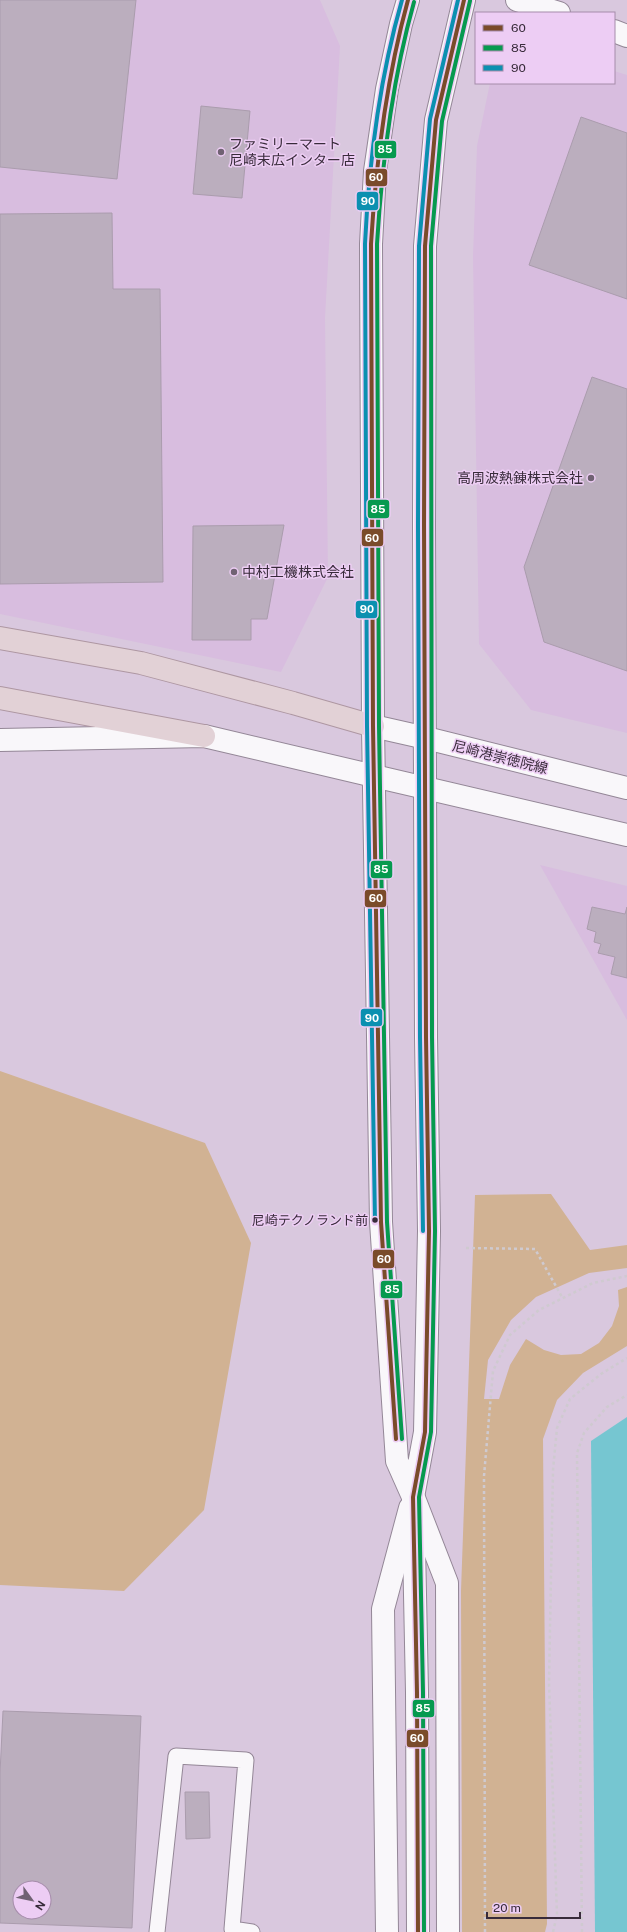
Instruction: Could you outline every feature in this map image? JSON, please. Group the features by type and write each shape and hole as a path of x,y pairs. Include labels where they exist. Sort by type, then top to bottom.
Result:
{"highway":[{"path":"0,638 142,663 293,703 372,726"},
{"path":"0,698 204,736"}],"street":[{"path":"408,0 386,89 375,171 371,244 372,726 381,1222 397,1461 447,1583 448,1932"},
{"path":"387,1932 384,1609 413,1497 425,1432 429,1231 425,788 425,246 436,120 464,0"},
{"path":"517,0 556,12"},
{"path":"615,31 627,36"},
{"name":"尼崎港崇徳院線","path":"372,726 627,788"},
{"path":"0,740 204,736 627,835"},
{"path":"413,1497 417,1692 418,1932"}],"lane":[{"path":"157,1932 176,1756 246,1760 232,1929 252,1932"}],"path":[{"path":"466,1248 535,1249 562,1297"},
{"path":"485,1932 484,1476 493,1371 510,1335 539,1310 562,1297 593,1283 627,1276"},
{"path":"553,1932 557,1915 548,1682 553,1470 557,1428 570,1399 601,1374 627,1358"},
{"path":"582,1932 577,1453 584,1433 608,1407 627,1395"}],"shaded area":[{"path":"0,0 320,0 340,46 325,318 328,577 281,672 0,614"},
{"name":"高周波熱錬株式会社","path":"615,71 627,75 627,733 531,710 479,644 473,256 477,146 490,84 615,84"},
{"path":"540,865 627,886 627,1020"},
{"path":"0,1071 205,1143 251,1243 204,1510 124,1591 0,1585"},
{"path":"551,1194 590,1250 627,1245 627,1268 589,1273 536,1297 511,1320 488,1360 484,1399 499,1399 510,1365 526,1339 544,1350 561,1355 581,1354 599,1343 612,1326 619,1306 618,1290 627,1287 627,1346 583,1373 557,1400 543,1439 547,1924 545,1932 462,1932 461,1591 475,1195"}],"water":[{"path":"627,1417 627,1932 595,1932 591,1441"}],"building":[{"path":"0,0 136,0 117,179 0,167"},
{"name":"ファミリーマート 尼崎末広インター店","path":"201,106 250,111 242,198 193,194"},
{"path":"581,117 627,133 627,299 529,265"},
{"path":"112,213 113,289 160,289 163,582 0,584 0,214"},
{"name":"高周波熱錬株式会社","path":"592,377 627,389 627,671 544,642 524,567"},
{"name":"中村工機株式会社","path":"284,525 267,619 251,619 251,640 192,640 193,526"},
{"path":"592,907 625,914 627,907 627,978 611,974 615,957 598,953 601,944 594,942 596,932 587,929"},
{"path":"3,1711 141,1716 132,1928 0,1923 0,1773"},
{"path":"185,1792 209,1792 210,1838 186,1839"}],"transit line":[{"name":"90","path":"375,1222 367,726 365,244 369,182 376,121 387,60 402,0"},
{"name":"60","path":"396,1439 381,1222 373,726 371,244 383,121 400,30 408,0"},
{"name":"90","path":"423,1231 420,1037 418,525 419,246 430,119 458,0"},
{"name":"60","path":"418,1932 417,1692 413,1497 425,1432 429,1231 426,1037 424,525 425,246 436,120 464,0"},
{"name":"85","path":"424,1932 423,1692 419,1497 431,1432 435,1231 432,1037 431,246 442,121 470,1"},
{"name":"85","path":"402,1439 387,1222 379,726 377,244 389,122 406,32 414,2"}],"place":[{"name":"ファミリーマート 尼崎末広インター店","path":"221,152"},
{"name":"高周波熱錬株式会社","path":"591,478"},
{"name":"中村工機株式会社","path":"234,572"},
{"name":"尼崎テクノランド前","path":"375,1220"}]}
